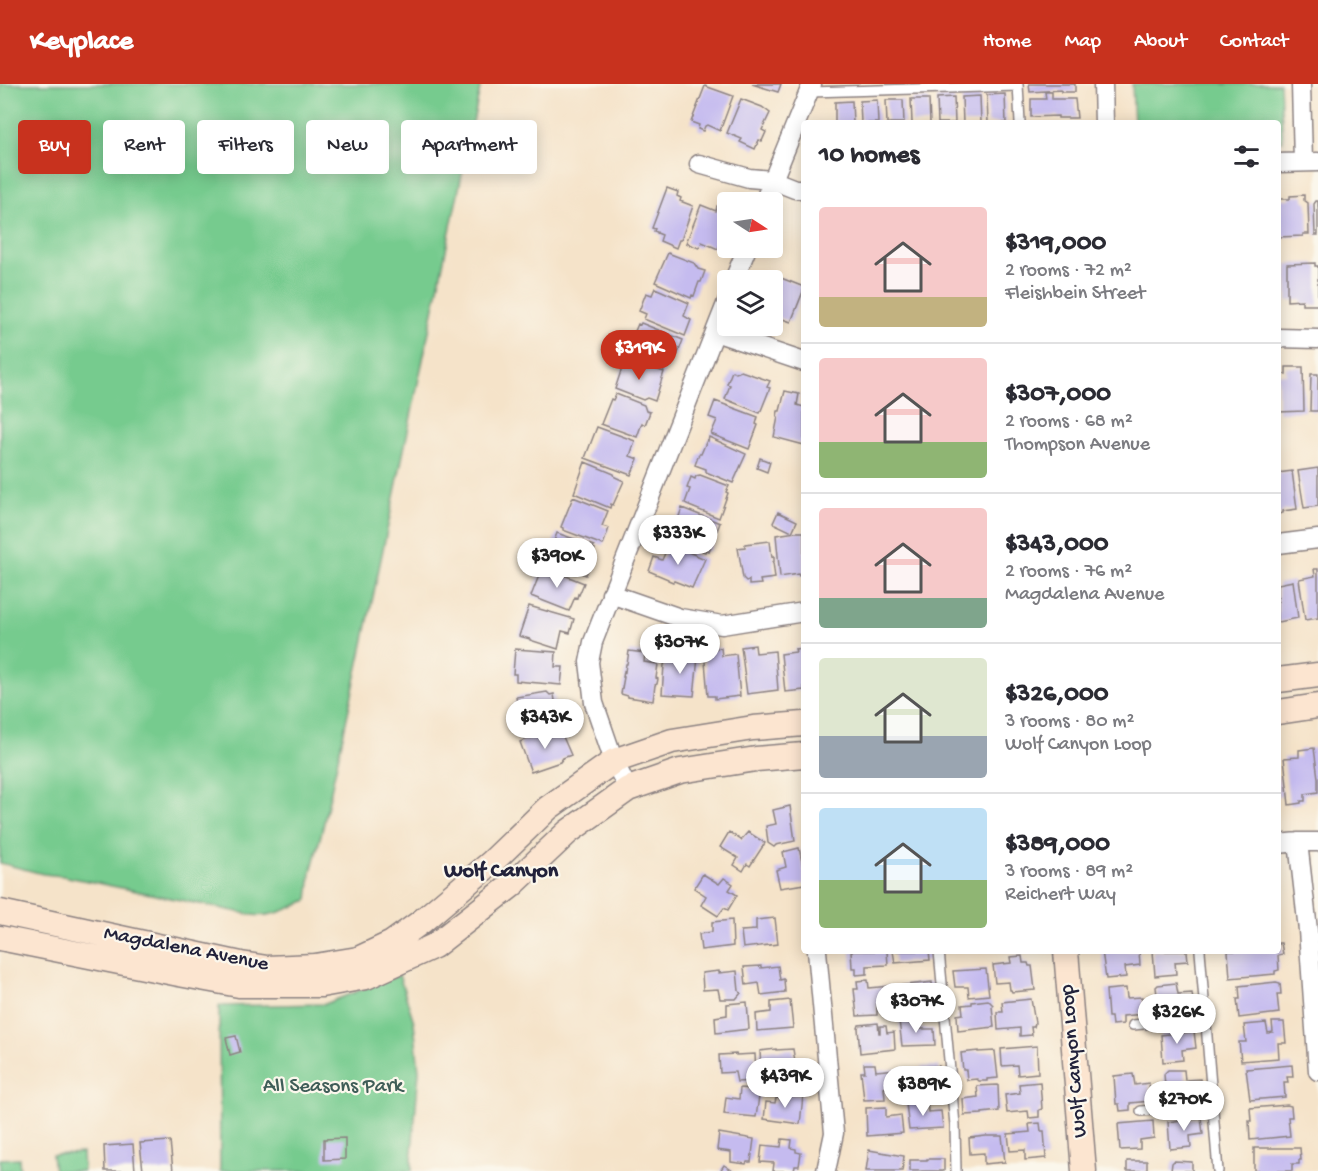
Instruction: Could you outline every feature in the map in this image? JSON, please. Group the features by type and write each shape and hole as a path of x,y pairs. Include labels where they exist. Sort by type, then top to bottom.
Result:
{"street":[{"path":"1103,84 1104,120"},
{"path":"1281,163 1311,162 1301,84"},
{"path":"768,192 811,88"},
{"path":"699,164 749,178 772,180 801,189"},
{"path":"628,789 614,761 594,703 589,662 593,642 611,594 717,327"},
{"path":"715,332 801,361"},
{"path":"1281,338 1318,339"},
{"path":"1281,544 1318,539"},
{"path":"611,594 680,618 722,625 801,612"},
{"path":"1281,680 1318,675"},
{"path":"1281,712 1318,706"},
{"name":"Magdalena Avenue","path":"0,912 267,968 315,966 358,959 392,943 422,922 492,862 548,808 614,761 672,741 753,728 801,724"},
{"name":"Magdalena Avenue","path":"0,938 239,985 321,985 366,978 434,946 512,885 568,832 628,789 680,771 756,759 801,755"},
{"path":"1298,842 1308,930 1318,1071"},
{"path":"1281,844 1318,842"},
{"path":"817,954 834,1133 826,1171"},
{"name":"Wolf Canyon Loop","path":"1066,954 1084,1171"}],"lane":[{"path":"811,88 1018,85 1020,120"},
{"path":"939,954 954,1114 956,1171"},
{"path":"1200,954 1218,1171"},
{"path":"1132,1025 1206,1018"},
{"path":"1141,1111 1214,1105"}],"green space":[{"path":"0,84 481,84 473,120 401,120 401,174 462,174 362,649 311,872 308,900 281,912 260,916 63,876 43,874 0,863"},
{"path":"1132,84 1280,84 1283,141 1281,141 1281,120 1134,120"},
{"name":"All Seasons Park","path":"399,975 414,1022 419,1071 412,1171 220,1171 219,1006 325,1004"},
{"path":"82,1153 83,1171 54,1171 52,1155"},
{"path":"19,1158 20,1171 0,1171 0,1159"}],"building":[{"path":"752,84 781,84 778,92"},
{"path":"1029,84 1075,84 1075,92 1061,92 1061,90 1030,92"},
{"path":"705,86 733,96 720,131 707,125 703,131 698,129 699,125 691,122"},
{"path":"1045,92 1052,92 1052,99 1075,99 1077,118 1031,117 1031,99 1046,99"},
{"path":"1005,94 1006,120 988,120 987,95"},
{"path":"980,96 981,120 963,120 962,97"},
{"path":"954,97 955,120 938,120 937,98"},
{"path":"741,99 762,107 770,113 762,130 766,132 755,149 740,142 742,139 727,133"},
{"path":"911,99 929,99 930,120 912,120"},
{"path":"877,100 878,120 861,120 860,101"},
{"path":"886,100 903,100 904,120 887,120"},
{"path":"852,101 853,120 835,120 835,102"},
{"path":"667,188 678,192 677,196 681,198 680,201 693,206 676,248 660,241 662,235 652,228"},
{"path":"1304,195 1304,200 1308,203 1309,234 1281,237 1281,199 1290,199 1290,196"},
{"path":"1318,201 1318,235 1315,235 1314,204"},
{"path":"701,205 716,211 717,206 717,249 702,242 699,248 686,243"},
{"path":"668,253 694,263 698,269 705,271 691,298 655,282"},
{"path":"1315,263 1315,266 1318,266 1318,305 1302,305 1302,300 1287,301 1287,264"},
{"path":"783,279 801,286 801,297 791,322 783,319"},
{"path":"655,288 689,303 684,316 691,320 685,336 644,319 646,314 639,311 646,293 652,295"},
{"path":"641,323 683,340 677,356 670,353 665,367 626,352 638,324"},
{"path":"625,359 664,372 655,401 647,398 643,400 615,389"},
{"path":"1286,367 1303,367 1304,411 1281,412 1281,374 1286,374"},
{"path":"732,371 736,373 741,371 770,381 767,387 770,388 760,413 725,399"},
{"path":"1311,374 1318,374 1318,411 1310,411"},
{"path":"785,391 799,394 797,405 801,406 801,444 774,437 778,411 780,411"},
{"path":"616,394 644,405 646,411 650,412 645,425 642,423 637,437 601,424 611,399 613,400"},
{"path":"715,401 758,417 756,424 758,425 749,449 711,434 717,420 709,417"},
{"path":"597,427 635,441 630,456 638,459 631,475 585,458"},
{"path":"709,437 746,454 733,483 695,465"},
{"path":"760,458 770,462 767,472 757,468"},
{"path":"585,462 614,474 615,477 624,481 610,508 574,493"},
{"path":"1318,468 1318,506 1304,508 1298,471"},
{"path":"1292,471 1297,509 1281,513 1281,473"},
{"path":"700,475 729,486 719,518 685,503 691,477 695,479"},
{"path":"573,497 608,511 602,526 609,528 603,545 563,530 561,527"},
{"path":"682,508 720,523 709,551 705,552 663,535 669,519 677,522"},
{"path":"778,512 797,521 792,532 773,523"},
{"path":"801,532 801,576 780,577 776,535"},
{"path":"557,533 594,546 586,575 579,572 575,574 546,563"},
{"path":"770,541 772,557 774,556 775,578 760,580 761,584 749,585 749,580 746,581 743,578 738,548 745,547 745,544"},
{"path":"669,544 705,559 692,588 649,571 654,557 662,560"},
{"path":"546,568 584,583 569,611 531,596 540,573 543,574"},
{"path":"1314,569 1318,569 1318,618 1305,620 1299,579 1315,576"},
{"path":"1293,581 1298,618 1281,622 1281,583"},
{"path":"529,606 574,619 570,633 562,631 558,649 519,636"},
{"path":"755,645 756,653 775,651 778,690 747,694 741,647"},
{"path":"721,648 722,656 736,654 740,696 715,699 715,696 708,696 704,650"},
{"path":"801,648 801,690 785,692 781,654 796,652 795,649"},
{"path":"515,649 556,652 555,667 563,667 561,685 516,681 516,674 513,674"},
{"path":"629,651 645,653 644,662 658,664 656,678 658,679 653,701 621,694"},
{"path":"668,652 679,652 679,654 698,657 694,696 662,694 664,665"},
{"path":"547,692 550,695 554,694 555,723 517,728 514,703 517,702 516,697"},
{"path":"557,728 571,755 560,762 531,772 520,742"},
{"path":"1314,748 1318,792 1305,794 1305,801 1289,805 1284,758 1299,757 1299,750"},
{"path":"790,806 795,841 774,847 768,843 766,826 776,824 773,810"},
{"path":"729,832 741,840 748,832 765,843 750,866 747,864 743,871 734,865 738,858 720,847"},
{"path":"799,848 801,884 780,888 776,870 786,867 783,852"},
{"path":"703,874 719,884 724,878 733,884 729,890 737,895 728,910 724,908 718,916 701,905 706,896 694,888"},
{"path":"775,918 778,944 743,948 741,931 756,930 756,920"},
{"path":"732,920 733,946 701,950 699,934 712,932 712,922"},
{"path":"1281,943 1283,954 1278,955 1279,970 1275,971 1275,974 1230,978 1228,954 1281,954"},
{"path":"851,954 887,954 888,965 867,966 867,974 856,975 856,968 852,968"},
{"path":"894,954 929,954 930,960 895,963"},
{"path":"1102,954 1139,954 1140,965 1125,967 1126,977 1106,979"},
{"path":"1153,954 1187,954 1188,961 1175,962 1176,974 1155,976"},
{"path":"1022,956 1023,963 1032,966 1035,990 1012,992 1009,982 995,983 993,965 1011,963 1010,957"},
{"path":"761,966 761,968 778,966 780,980 784,979 785,992 761,995 759,983 746,985 744,967"},
{"path":"986,969 989,995 969,997 968,987 955,987 953,971"},
{"path":"719,971 719,973 737,971 741,993 736,999 720,999 718,989 703,990 702,973"},
{"path":"868,980 869,988 890,986 891,1003 877,1005 877,1015 857,1016 854,989 858,989 857,981"},
{"path":"932,982 933,1000 919,1000 920,1012 900,1013 898,986"},
{"path":"1176,983 1178,994 1192,993 1194,1009 1159,1012 1156,987"},
{"path":"1280,983 1281,994 1277,994 1279,1013 1239,1018 1237,999 1240,999 1239,986"},
{"path":"1126,988 1127,998 1142,997 1144,1014 1123,1016 1123,1024 1112,1025 1111,1017 1108,1017 1106,990"},
{"path":"1031,999 1035,1023 1034,1027 1031,1027 1032,1035 1020,1036 1020,1028 998,1030 997,1012 1003,1012 1002,1002"},
{"path":"790,1000 793,1028 757,1031 756,1014 771,1012 771,1002"},
{"path":"988,1000 993,1005 994,1027 958,1031 957,1015 963,1014 962,1005"},
{"path":"747,1002 749,1029 716,1033 715,1017 727,1015 727,1004"},
{"path":"919,1018 920,1029 934,1029 935,1045 902,1046 899,1020"},
{"path":"1272,1022 1284,1022 1286,1043 1278,1043 1279,1058 1241,1061 1239,1042 1246,1042 1244,1025 1266,1023 1268,1033 1273,1032"},
{"path":"878,1023 879,1033 880,1026 886,1026 887,1033 894,1032 895,1049 860,1053 859,1025"},
{"path":"1194,1031 1196,1048 1182,1050 1183,1060 1163,1062 1161,1035"},
{"path":"236,1036 240,1052 230,1055 226,1038"},
{"path":"1037,1046 1038,1073 1018,1075 1017,1065 1002,1066 1001,1049"},
{"path":"793,1049 795,1062 801,1066 801,1075 776,1077 774,1066 761,1068 760,1051"},
{"path":"995,1051 998,1078 987,1079 987,1081 967,1080 961,1053"},
{"path":"755,1054 756,1074 758,1075 753,1081 737,1082 735,1072 720,1073 719,1055"},
{"path":"864,1064 875,1064 876,1071 898,1069 899,1087 884,1088 885,1099 864,1100 861,1072 865,1072"},
{"path":"1292,1065 1293,1077 1287,1077 1288,1082 1284,1082 1285,1097 1250,1100 1246,1069"},
{"path":"939,1066 940,1083 925,1084 925,1092 905,1094 903,1070"},
{"path":"1168,1070 1184,1070 1185,1080 1200,1079 1202,1096 1166,1098 1164,1074"},
{"path":"1133,1074 1135,1085 1149,1083 1151,1101 1130,1103 1130,1110 1120,1111 1119,1104 1116,1104 1114,1076"},
{"path":"1040,1082 1042,1109 1039,1110 1039,1117 1029,1118 1028,1111 1007,1113 1005,1095 1020,1093 1019,1084"},
{"path":"998,1085 999,1111 964,1115 963,1099 978,1097 977,1086"},
{"path":"740,1088 760,1090 756,1117 724,1114 726,1097 739,1099"},
{"path":"783,1093 803,1096 800,1124 764,1119 766,1102 775,1103 776,1098 782,1099"},
{"path":"927,1101 928,1112 941,1111 943,1128 909,1130 906,1103"},
{"path":"1291,1106 1292,1117 1288,1117 1290,1136 1250,1140 1250,1108"},
{"path":"886,1107 886,1117 901,1115 903,1133 867,1136 866,1108"},
{"path":"1201,1117 1203,1134 1190,1136 1191,1147 1170,1149 1168,1122"},
{"path":"1153,1121 1154,1138 1140,1140 1140,1149 1120,1150 1118,1124"},
{"path":"1040,1123 1041,1131 1044,1131 1046,1158 1025,1160 1025,1150 1010,1151 1008,1134 1030,1132 1029,1124"},
{"path":"719,1133 754,1139 751,1162 746,1164 731,1162 731,1152 717,1150"},
{"path":"1002,1136 1005,1162 984,1164 984,1153 970,1154 969,1138"},
{"path":"345,1138 345,1159 324,1160 324,1139"},
{"path":"782,1139 792,1140 791,1148 801,1153 799,1166 795,1166 794,1171 773,1171 774,1163 760,1162 762,1145 781,1147"},
{"path":"170,1141 173,1171 143,1171 140,1143"},
{"path":"133,1144 135,1171 105,1171 104,1146"},
{"path":"1254,1148 1300,1148 1301,1160 1299,1164 1292,1164 1292,1171 1254,1171"},
{"path":"869,1150 904,1156 902,1171 866,1171"},
{"path":"944,1159 944,1171 910,1171 910,1160"},
{"path":"1127,1161 1147,1161 1147,1171 1127,1171"},
{"path":"1174,1161 1192,1162 1192,1171 1171,1171"},
{"path":"724,1165 733,1171 720,1171"}],"district":[{"name":"Wolf Canyon","path":"501,872"}]}
